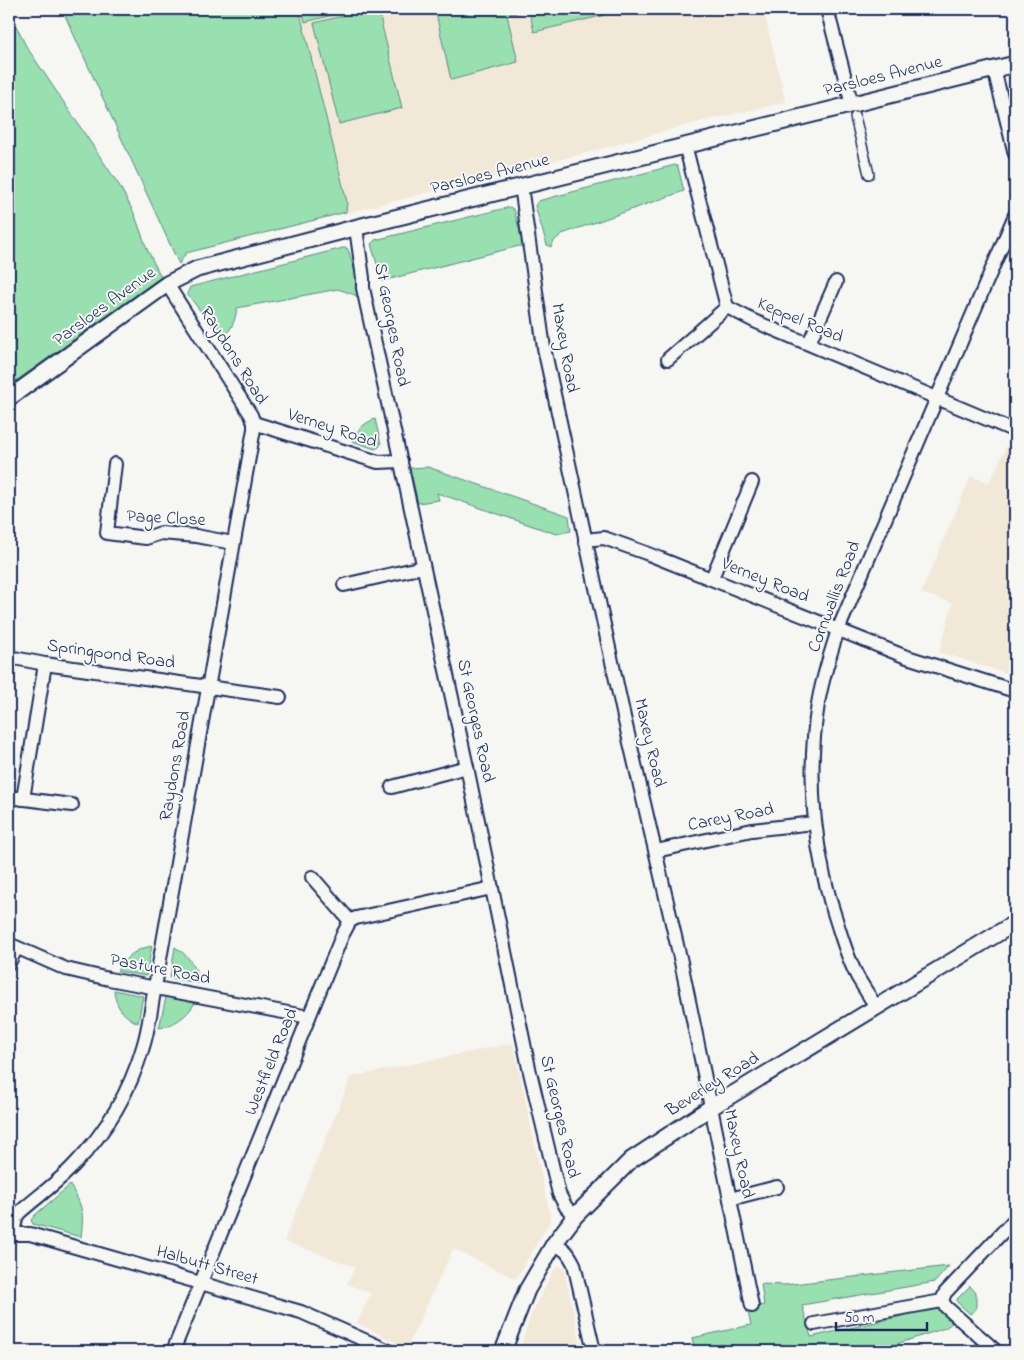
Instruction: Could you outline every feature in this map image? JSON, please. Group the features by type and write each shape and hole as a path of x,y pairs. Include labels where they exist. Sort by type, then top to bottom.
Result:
{"street":[{"path":"828,9 869,174"},
{"name":"Parsloes Avenue","path":"9,398 167,284 184,274 210,265 685,145 854,111 1015,64"},
{"path":"994,69 1015,154"},
{"path":"668,359 727,307 685,145"},
{"name":"Maxey Road","path":"522,186 544,348 585,540 656,851 752,1306"},
{"name":"Cornwallis Road","path":"876,1007 858,977 847,951 833,911 821,867 814,823 812,776 814,730 824,674 838,630 1015,215"},
{"name":"St Georges Road","path":"356,228 363,288 467,767 529,1068 559,1194 566,1207 575,1216"},
{"path":"809,343 836,282"},
{"name":"Raydons Road","path":"11,1234 19,1213 60,1179 99,1135 114,1113 130,1083 144,1045 156,987 254,422 167,284"},
{"name":"Keppel Road","path":"727,307 754,321 1015,431"},
{"name":"Verney Road","path":"254,422 378,462 401,461"},
{"name":"Page Close","path":"115,464 107,533 146,538 160,533 196,536 233,543"},
{"path":"712,578 752,482"},
{"name":"Verney Road","path":"585,540 604,538 712,578 904,656 1015,691"},
{"path":"344,585 423,567"},
{"name":"Springpond Road","path":"9,657 45,664 280,697"},
{"path":"23,799 45,664"},
{"path":"392,787 467,767"},
{"path":"9,797 72,805"},
{"name":"Carey Road","path":"656,851 752,830 814,823"},
{"path":"312,877 350,921 356,918 492,888"},
{"name":"Westfield Road","path":"173,1351 342,936 350,921"},
{"name":"Beverley Road","path":"503,1351 527,1290 554,1244 575,1216 630,1160 710,1108 1015,922"},
{"path":"9,963 12,946"},
{"name":"Pasture Road","path":"12,946 66,969 310,1017"},
{"path":"730,1199 777,1187"},
{"path":"996,1351 946,1307 942,1301 944,1293 1015,1219"},
{"name":"Halbutt Street","path":"11,1234 30,1234 301,1312 389,1351"},
{"path":"554,1244 561,1246 568,1252 574,1264 594,1351"},
{"path":"814,1324 942,1301"}],"shaded area":[{"path":"62,9 763,9 786,102 691,124 586,153 186,253 179,264"},
{"path":"1015,81 1015,118 1007,87 1008,83"},
{"path":"1008,443 1015,446 1015,676 939,652 953,603 921,593 971,476 989,483"},
{"path":"513,1043 551,1220 516,1279 453,1249 407,1348 357,1323 371,1293 347,1284 355,1267 284,1241 351,1077"},
{"path":"560,1266 564,1269 582,1351 519,1351 532,1313 555,1268"}],"green space":[{"path":"62,9 299,9 347,202 346,212 186,253 179,264"},
{"path":"302,9 357,9 305,22"},
{"path":"378,9 402,108 339,124 314,23"},
{"path":"435,9 614,9 604,11 605,15 534,32 529,10 507,15 518,62 451,80"},
{"path":"9,11 26,46 119,185 134,213 147,249 161,277 9,386"},
{"path":"675,165 678,167 684,191 562,234 554,241 551,247 547,245 535,206 538,201"},
{"path":"510,207 514,210 524,247 519,246 382,281 371,244 375,240"},
{"path":"347,248 349,252 363,298 359,300 355,295 338,289 237,308 232,325 222,338 187,294 190,287"},
{"path":"375,419 381,444 379,447 375,449 352,441 361,427"},
{"path":"428,467 569,516 571,531 556,534 437,493 439,500 418,503 410,468"},
{"path":"152,946 146,976 117,971 132,954"},
{"path":"175,947 192,962 199,983 170,978"},
{"path":"114,990 143,996 138,1023 128,1017 118,1006"},
{"path":"166,997 195,1003 180,1020 159,1028"},
{"path":"70,1185 82,1210 81,1237 33,1224 31,1220 35,1215"},
{"path":"949,1266 935,1282 802,1305 811,1337 937,1308 952,1323 945,1328 876,1351 760,1351 759,1348 745,1351 695,1351 692,1338 751,1325 747,1308 764,1305 761,1284 784,1285"},
{"path":"970,1286 976,1293 976,1309 970,1314 957,1302 957,1299"}]}
